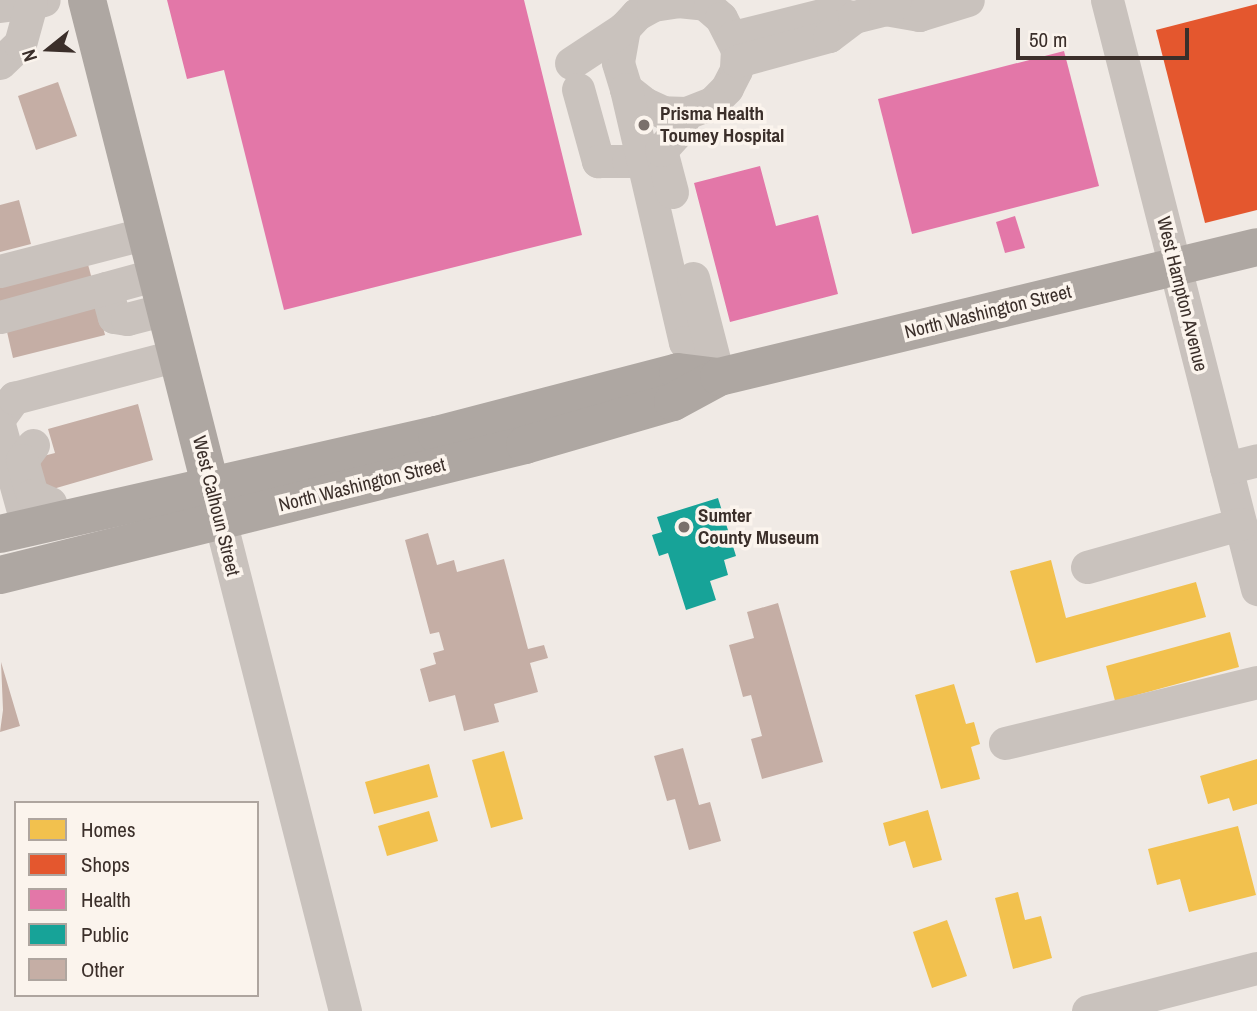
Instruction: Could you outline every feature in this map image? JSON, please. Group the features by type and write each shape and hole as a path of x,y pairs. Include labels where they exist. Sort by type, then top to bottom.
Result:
{"main road":[{"name":"West Calhoun Street","path":"88,0 215,503"},
{"name":"North Washington Street","path":"36,516 215,503 537,441 673,402 719,377 1257,247"},
{"name":"North Washington Street","path":"0,575 215,503"}],"street":[{"path":"735,49 829,36 879,7 919,15 968,0"},
{"name":"West Hampton Avenue","path":"1107,0 1175,267 1241,464 1240,524 1257,585"},
{"path":"626,89 663,112 686,113 712,103 727,88 735,49 705,4 678,1 653,5 624,28 575,76 598,161 628,161 651,152 686,113"},
{"path":"0,63 20,44 25,3"},
{"path":"624,28 618,62 651,152 719,377"},
{"path":"0,271 147,233"},
{"path":"0,317 106,288 114,317 127,319 162,291"},
{"path":"0,417 14,398 34,395 178,355"},
{"path":"34,395 30,432 35,452 22,460 36,516"},
{"path":"0,428 36,516"},
{"name":"West Calhoun Street","path":"215,503 345,1011"},
{"path":"1087,567 1240,524"},
{"path":"1005,743 1257,682"},
{"path":"1088,1011 1257,968"}],"building: Homes":[{"path":"1051,560 1066,618 1196,582 1206,617 1036,663 1010,571"},
{"path":"1230,632 1239,667 1115,701 1106,666"},
{"path":"954,684 966,724 974,722 980,744 971,747 980,779 941,789 915,695"},
{"path":"504,751 523,819 491,828 472,760"},
{"path":"1257,759 1257,804 1233,811 1229,798 1208,804 1200,776"},
{"path":"429,764 438,797 374,814 365,782"},
{"path":"928,810 942,860 913,868 905,841 889,846 883,823"},
{"path":"429,811 438,841 387,856 378,826"},
{"path":"1238,826 1256,895 1189,912 1180,879 1157,885 1148,849"},
{"path":"1018,892 1025,920 1041,916 1052,958 1013,969 995,898"},
{"path":"947,920 967,976 932,988 913,932"}],"building: Shops":[{"path":"1257,4 1257,210 1205,223 1156,30"}],"building: Health":[{"path":"167,0 524,0 582,235 284,310 224,70 187,79"},
{"path":"1064,51 1099,186 912,234 878,99"},
{"path":"760,166 776,226 818,215 838,294 730,322 694,183"},
{"path":"1015,216 1025,248 1005,253 996,222"}],"building: Public":[{"path":"718,498 736,556 724,560 728,575 710,581 716,600 686,610 668,553 659,556 652,535 662,532 657,517"}],"building: Other":[{"path":"58,82 77,136 36,150 18,96"},
{"path":"19,200 31,244 0,252 0,205"},
{"path":"86,257 93,283 0,309 0,281"},
{"path":"96,300 105,335 13,358 5,323"},
{"path":"138,404 153,460 46,491 24,461 55,453 48,429"},
{"path":"428,533 437,565 454,560 457,572 504,559 528,649 544,645 548,658 530,663 538,692 494,704 499,722 464,731 455,695 429,702 420,669 436,664 433,653 444,650 439,632 430,634 405,540"},
{"path":"778,603 823,762 762,779 751,739 762,736 751,695 743,697 729,645 754,638 747,612"},
{"path":"1,662 20,726 0,732 3,710"},
{"path":"683,748 699,805 710,802 721,841 689,850 675,799 667,801 654,756"}],"place":[{"name":"Prisma Health Toumey Hospital","path":"644,125"},
{"name":"Sumter County Museum","path":"684,527"}]}
